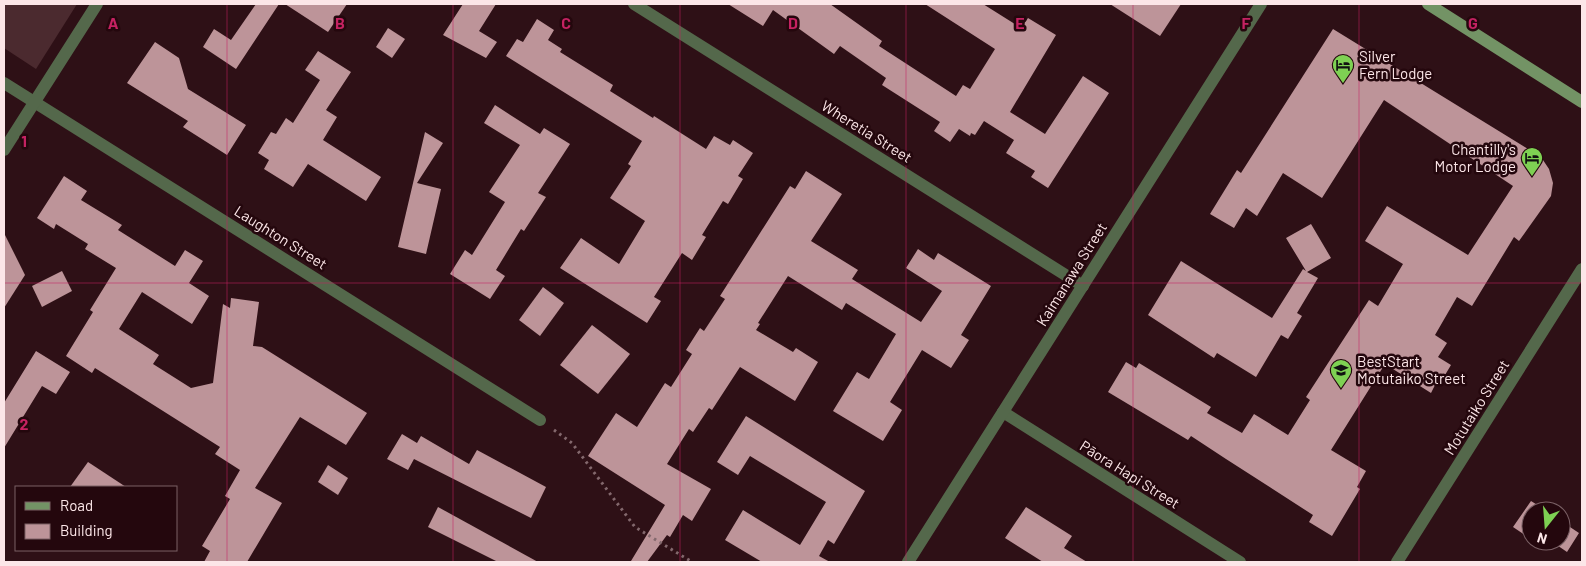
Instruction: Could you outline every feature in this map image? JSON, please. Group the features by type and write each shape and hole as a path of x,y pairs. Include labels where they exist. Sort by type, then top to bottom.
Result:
{"street":[{"path":"4,150 97,4"},
{"name":"Wheretia Street","path":"634,4 1083,286"},
{"name":"Kaimanawa Street","path":"908,562 1261,4"},
{"path":"1428,4 1582,102"},
{"name":"Laughton Street","path":"4,83 540,420"},
{"name":"Motutaiko Street","path":"1397,562 1582,269"},
{"name":"Pāora Hapi Street","path":"1003,412 1240,562"}],"path":[{"path":"540,420 572,443 635,527 692,562"}],"shaded area":[{"path":"4,4 77,4 36,69 4,48"}],"building":[{"path":"256,4 279,4 236,69 203,47 214,29 231,40"},
{"path":"285,4 347,4 328,32"},
{"path":"463,4 496,4 479,31 497,42 486,58 443,35"},
{"path":"728,4 830,4 882,41 879,46 956,96 963,85 970,89 995,49 925,4 983,4 1021,28 1028,18 1056,35 1010,112 1045,134 1083,76 1109,93 1048,188 1031,177 1035,171 1006,153 1014,140 984,121 975,135 971,133 970,136 959,129 950,142 934,131 940,122 882,85 886,78 840,46 834,54 773,10 763,26"},
{"path":"1110,4 1181,4 1160,36"},
{"path":"537,19 554,30 548,40 562,49 560,52 613,85 610,91 653,118 654,116 706,149 714,136 730,145 733,140 753,153 738,176 743,179 728,204 723,201 702,235 706,237 692,260 682,253 654,297 661,301 647,323 560,268 581,238 619,264 645,221 610,198 631,166 628,164 642,141 506,56 517,39 523,42"},
{"path":"388,28 405,39 392,58 376,47"},
{"path":"1333,29 1541,157 1549,169 1553,183 1551,196 1519,241 1514,237 1472,306 1457,297 1435,335 1447,343 1438,357 1451,365 1439,385 1436,383 1431,393 1385,364 1331,450 1366,471 1357,487 1360,489 1332,536 1309,522 1313,515 1191,436 1188,440 1108,392 1126,362 1136,368 1139,363 1211,407 1207,413 1242,433 1254,414 1288,435 1310,400 1306,397 1369,300 1378,306 1403,264 1365,241 1387,206 1468,255 1513,186 1384,100 1322,198 1283,173 1257,216 1246,208 1234,228 1210,214 1237,170 1241,173"},
{"path":"155,42 179,58 188,89 246,125 227,155 183,127 188,121 127,83"},
{"path":"318,51 351,72 326,110 337,117 323,140 381,177 366,201 308,164 293,187 264,169 269,160 258,153 271,132 276,134 286,118 293,123 320,80 305,70"},
{"path":"495,105 540,134 544,128 570,144 538,193 546,197 524,231 521,229 496,270 505,276 490,299 450,274 465,250 472,255 505,202 489,192 520,145 484,123"},
{"path":"425,132 443,143 417,183 441,189 426,254 398,247"},
{"path":"806,171 842,194 811,241 858,270 852,279 921,322 942,291 906,268 918,249 934,260 938,253 991,286 961,335 969,340 951,368 922,350 890,402 902,410 883,441 833,411 857,372 869,379 896,334 846,303 842,310 788,276 758,323 760,324 756,330 793,352 796,348 818,362 795,401 740,367 712,410 709,408 693,432 689,429 667,464 711,489 692,521 683,515 670,537 667,535 647,562 631,561 665,505 588,456 616,413 637,427 665,383 671,387 692,354 686,350 700,328 704,331 725,299 720,296 790,186 795,189"},
{"path":"64,176 87,191 81,200 122,225 118,230 175,266 185,250 203,261 189,283 209,296 192,324 142,292 119,329 159,355 153,364 191,388 213,383 223,304 230,308 231,298 259,302 253,346 262,347 367,413 346,445 300,417 255,488 282,503 247,562 204,562 210,551 202,546 230,499 225,496 240,470 215,454 220,447 95,368 92,373 66,356 93,312 90,310 116,268 85,249 88,244 56,224 54,229 37,218"},
{"path":"1311,224 1331,258 1307,272 1318,278 1297,313 1302,316 1288,339 1281,335 1256,377 1217,353 1214,358 1148,315 1181,261 1272,318 1303,269 1306,271 1286,238"},
{"path":"4,233 25,275 4,308"},
{"path":"62,271 72,291 42,307 32,286"},
{"path":"543,287 564,303 540,336 519,320"},
{"path":"592,325 630,354 598,394 560,365"},
{"path":"36,351 70,372 56,394 42,386 4,448 4,403"},
{"path":"746,416 865,491 834,544 828,540 819,556 830,562 762,562 725,540 743,510 800,545 826,502 750,456 738,475 717,462"},
{"path":"402,434 417,443 421,436 469,464 477,450 546,487 531,518 414,459 408,470 387,459"},
{"path":"88,462 124,486 71,486"},
{"path":"328,465 348,478 338,495 318,482"},
{"path":"438,507 538,562 498,562 428,527"},
{"path":"1026,507 1072,536 1064,548 1087,562 1043,562 1005,538"},
{"path":"1521,515 1521,532 1513,527"},
{"path":"1571,528 1579,533 1571,546"}],"place":[{"name":"Silver Fern Lodge","path":"1343,84"},
{"name":"Chantilly's Motor Lodge","path":"1532,177"},
{"name":"BestStart Motutaiko Street","path":"1341,389"}]}
